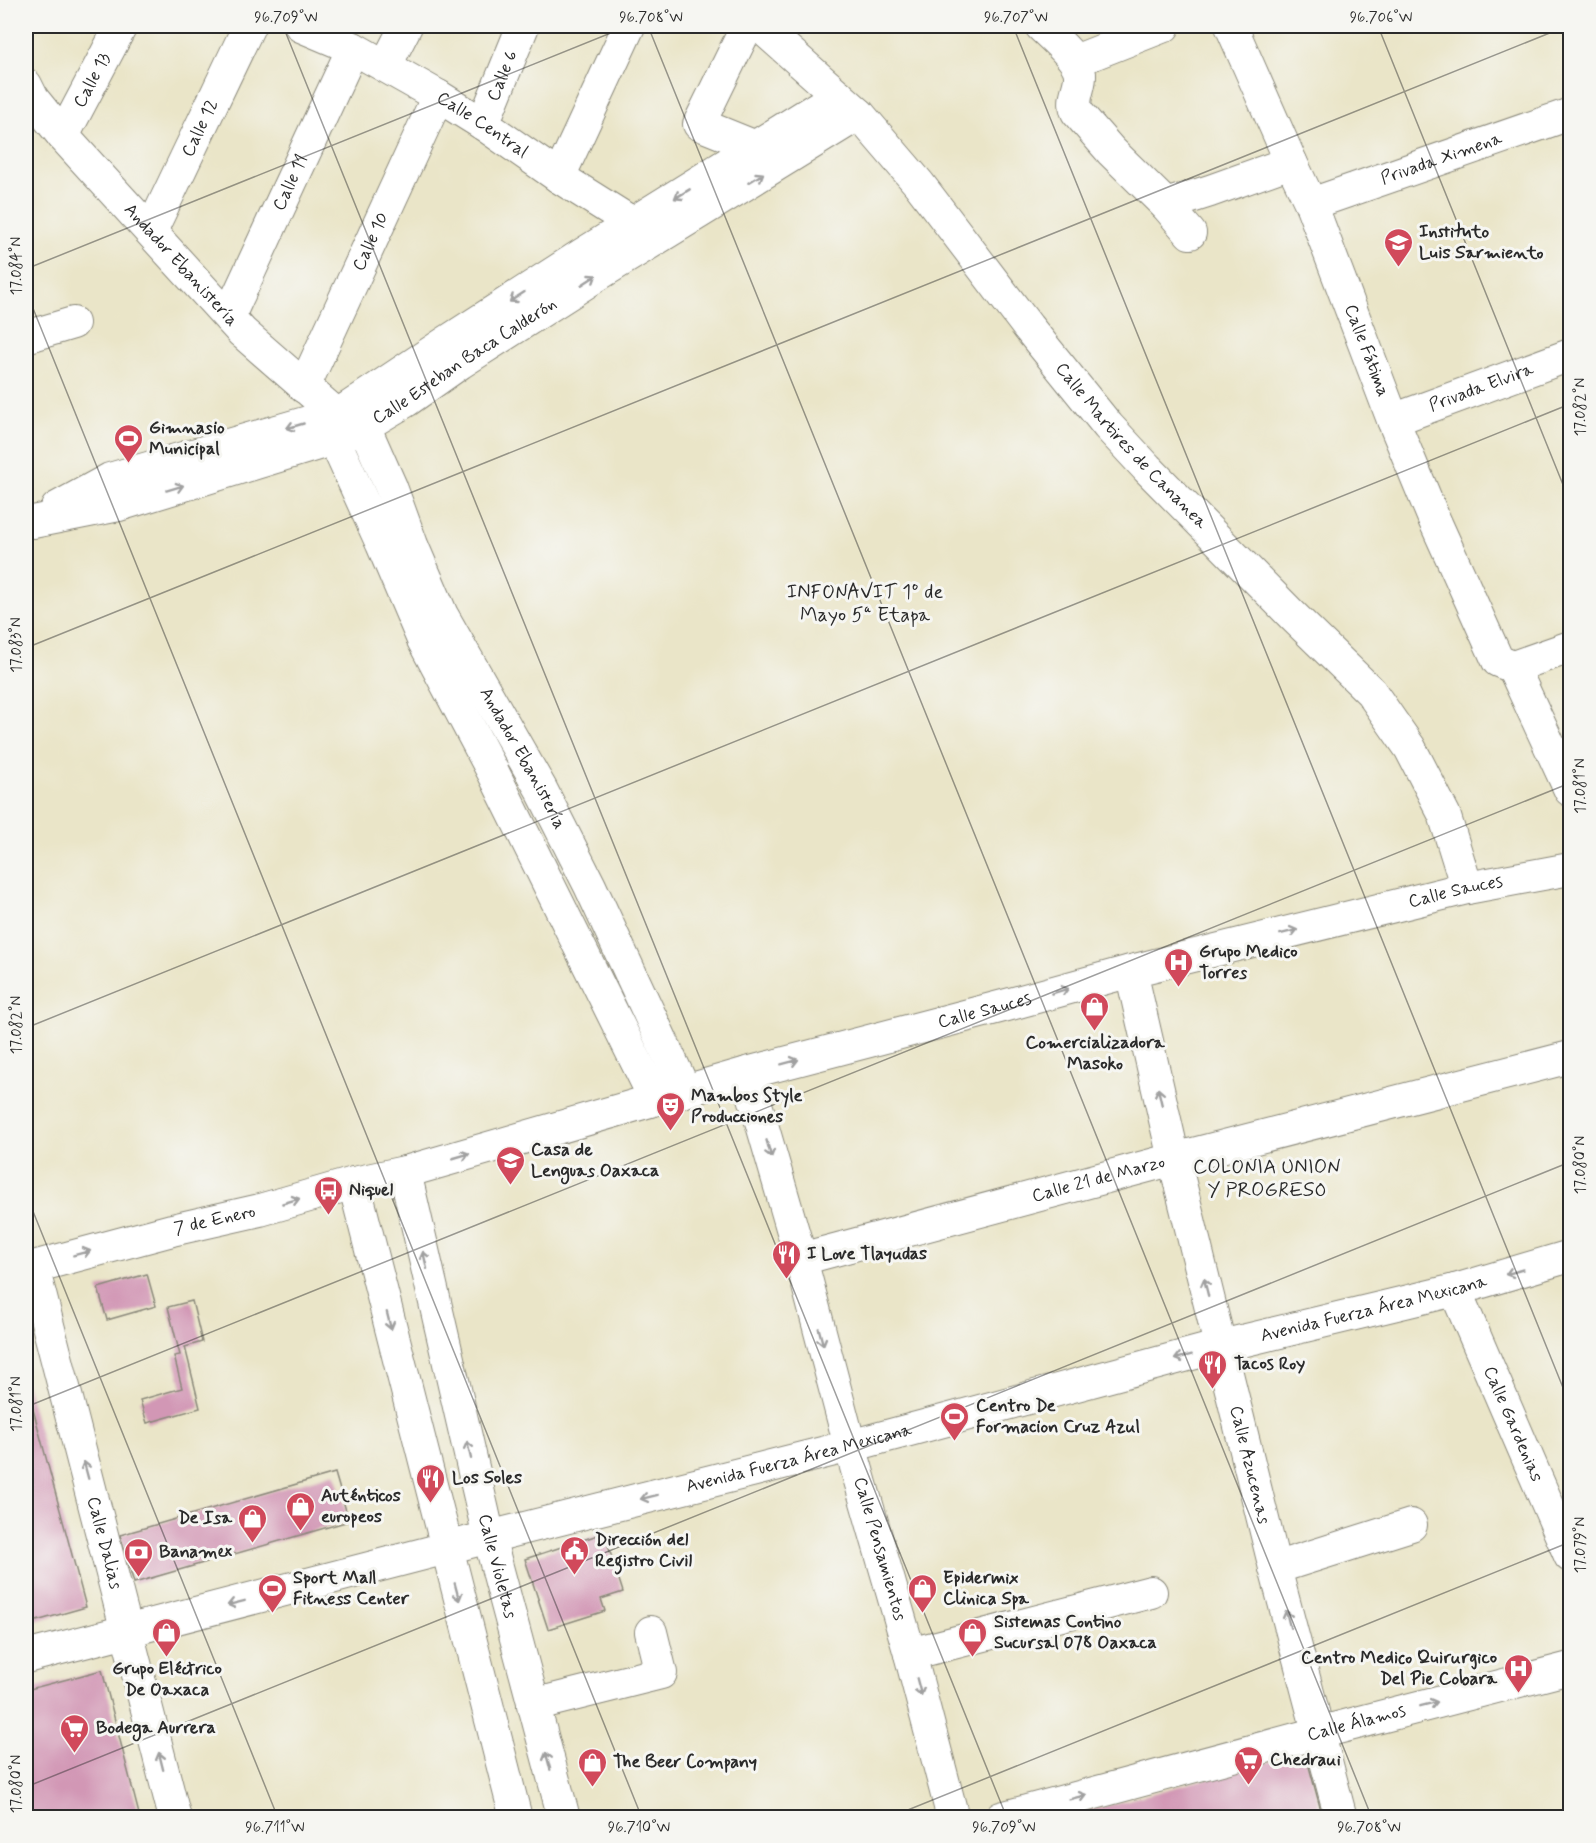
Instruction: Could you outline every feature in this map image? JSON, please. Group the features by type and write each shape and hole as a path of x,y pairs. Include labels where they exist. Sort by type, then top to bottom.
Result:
{"street":[{"name":"Calle 13","path":"63,136 121,26"},
{"name":"Calle 12","path":"151,231 249,26"},
{"name":"Calle Central","path":"301,26 353,48 438,96 644,231"},
{"path":"386,65 406,26"},
{"name":"Calle 6","path":"483,124 523,26"},
{"path":"559,177 629,26"},
{"path":"747,26 699,124 756,147"},
{"name":"Calle Martires de Cananea","path":"760,26 849,104 919,184 1028,327 1108,426 1294,617 1371,692 1410,748 1444,814 1467,888"},
{"path":"1041,26 1075,61 1080,76 1074,104 1077,112 1111,151 1166,204 1190,233"},
{"path":"1075,61 1164,26"},
{"name":"Calle Fátima","path":"1231,26 1311,204 1393,420 1434,519 1498,661 1513,666"},
{"name":"Calle 11","path":"229,316 353,48"},
{"name":"Andador Ebanistería","path":"28,95 242,332 346,428 391,488 442,615 523,756 590,885 685,1091"},
{"name":"Calle 10","path":"304,387 438,96"},
{"name":"Calle Esteban Baca Calderón","path":"644,231 756,147 849,104"},
{"name":"Calle Esteban Baca Calderón","path":"29,525 119,505 346,428 406,401 453,353 849,104"},
{"name":"Privada Ximena","path":"1311,204 1570,114"},
{"path":"1166,204 1291,162"},
{"path":"26,337 73,323"},
{"name":"Privada Elvira","path":"1393,420 1570,355"},
{"name":"Andador Ebanistería","path":"346,428 382,544 423,640 493,772 655,1099"},
{"path":"1570,647 1513,666 1570,790"},
{"name":"Calle Sauces","path":"405,1172 747,1073 1131,971 1467,888 1570,869"},
{"name":"Calle Azucenas","path":"1131,971 1174,1159 1275,1568 1341,1818"},
{"name":"Calle 21 de Marzo","path":"801,1259 1174,1159 1570,1057"},
{"name":"Calle Pensamientos","path":"747,1073 801,1259 850,1446 954,1818"},
{"name":"7 de Enero","path":"29,1268 172,1230 260,1210 354,1183 405,1172"},
{"name":"Calle Violetas","path":"405,1172 489,1537 564,1818"},
{"path":"354,1183 516,1818"},
{"name":"Avenida Fuerza Área Mexicana","path":"26,1657 850,1446 1221,1346 1455,1290 1570,1256"},
{"name":"Calle Dalias","path":"29,1268 128,1630 176,1818"},
{"name":"Calle Gardenias","path":"1455,1290 1570,1556"},
{"path":"1275,1568 1411,1525"},
{"path":"910,1654 1151,1592"},
{"path":"534,1705 661,1673 651,1632"},
{"name":"Calle Álamos","path":"1001,1818 1318,1732 1570,1668"}],"building":[{"path":"147,1274 156,1306 107,1320 98,1288"},
{"path":"192,1301 202,1342 185,1347 200,1408 147,1423 140,1400 182,1388 174,1356 180,1355 168,1307"},
{"path":"26,1383 86,1607 26,1624"},
{"path":"335,1473 349,1521 134,1583 120,1535"},
{"name":"Dirección del Registro Civil","path":"604,1533 623,1592 601,1599 605,1611 548,1629 525,1559"},
{"name":"Bodega Aurrera","path":"102,1670 140,1818 26,1818 26,1690"},
{"name":"Chedraui","path":"1305,1752 1323,1818 1064,1817"}],"place":[{"name":"Instituto Luis Sarmiento","path":"1398,268"},
{"name":"Gimnasio Municipal","path":"128,464"},
{"name":"Grupo Medico Torres","path":"1178,988"},
{"name":"Comercializadora Masoko","path":"1095,1032"},
{"name":"Mambos Style Producciones","path":"670,1132"},
{"name":"Casa de Lenguas Oaxaca","path":"510,1186"},
{"name":"Niquel","path":"328,1216"},
{"name":"I Love Tlayudas","path":"786,1280"},
{"name":"Tacos Roy","path":"1213,1390"},
{"name":"Centro De Formacion Cruz Azul","path":"955,1442"},
{"name":"Los Soles","path":"431,1504"},
{"name":"Auténticos europeos","path":"300,1532"},
{"name":"De Isa","path":"253,1544"},
{"name":"Dirección del Registro Civil","path":"574,1576"},
{"name":"Banamex","path":"138,1578"},
{"name":"Sport Mall Fitness Center","path":"272,1614"},
{"name":"Epidermix Clinica Spa","path":"922,1614"},
{"name":"Grupo Eléctrico De Oaxaca","path":"167,1658"},
{"name":"Sistemas Contino Sucursal 078 Oaxaca","path":"973,1658"},
{"name":"Centro Medico Quirurgico Del Pie Cobara","path":"1518,1694"},
{"name":"Bodega Aurrera","path":"75,1754"},
{"name":"Chedraui","path":"1249,1786"},
{"name":"The Beer Company","path":"592,1788"}],"district":[{"name":"INFONAVIT 1º de Mayo 5ª Etapa","path":"865,604"},
{"name":"COLONIA UNION Y PROGRESO","path":"1267,1178"}]}
